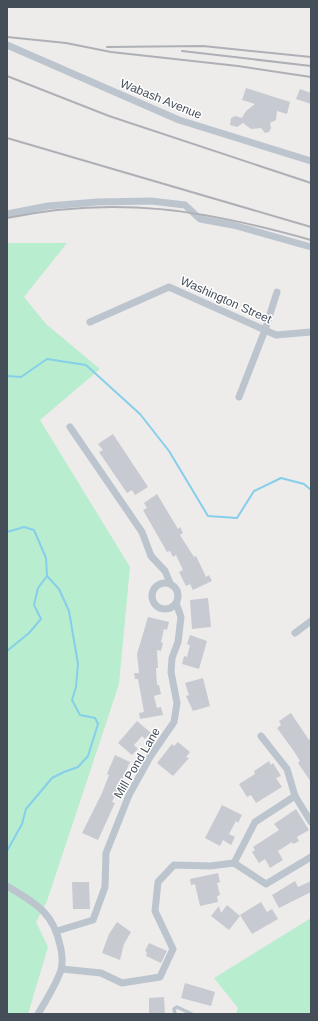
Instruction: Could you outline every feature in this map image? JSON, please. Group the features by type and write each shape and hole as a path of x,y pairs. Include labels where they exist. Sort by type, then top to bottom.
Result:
{"street":[{"name":"Wabash Avenue","path":"7,45 179,120 311,161"},
{"path":"7,214 55,206 97,202 151,201 185,205 200,219 233,225 311,246"},
{"name":"Washington Street","path":"90,322 169,287 276,335 311,332"},
{"path":"239,397 265,330 277,292"},
{"name":"Mill Pond Lane","path":"57,931 93,920 106,888 106,853 129,795 150,757 174,722 177,703 171,672 172,658 178,642 181,617 176,603 178,592 170,583 164,571 151,556 142,532 70,427"},
{"path":"170,583 161,583 154,588 152,600 158,607 166,609 174,606 176,603"},
{"path":"295,633 311,621"},
{"path":"261,736 286,769 294,796 311,822"},
{"path":"234,863 255,822 294,796"},
{"path":"62,969 101,973 122,983 160,977 173,949 155,911 158,882 174,865 210,866 234,863 266,884 311,857"},
{"path":"7,886 36,904 49,916 57,931 61,950 62,969 38,1014"}],"lane":[{"path":"175,1014 174,1009 177,1007 192,1014"}],"green space":[{"path":"7,243 67,243 24,297 46,324 100,369 40,420 130,567 119,684 47,901 36,922 48,947 28,1014 7,1014"},
{"path":"311,918 311,1014 236,1014 238,1008 214,978"}],"building":[{"path":"246,88 290,102 287,114 277,111 276,120 270,123 271,128 269,132 265,133 261,128 251,129 243,123 237,127 230,125 231,118 235,116 242,118 246,111 255,104 242,100"},
{"path":"300,89 311,93 311,104 296,99"},
{"path":"113,434 148,487 135,495 132,490 127,493 99,452 103,450 98,444"},
{"path":"157,494 178,529 180,527 183,533 180,535 194,557 196,556 206,577 209,575 212,581 193,590 190,584 186,586 179,572 183,570 176,555 173,557 170,551 167,552 143,510 147,508 144,503"},
{"path":"208,598 211,627 192,629 190,600"},
{"path":"148,617 169,622 167,630 164,629 161,642 163,643 161,651 157,650 157,685 159,685 161,694 154,696 157,708 161,707 163,715 140,719 139,713 144,712 138,679 135,679 134,673 139,673 137,654"},
{"path":"190,635 207,641 199,669 182,664 184,656 187,657 190,645 187,644"},
{"path":"203,678 210,706 193,711 186,696 189,695 185,683"},
{"path":"291,713 309,740 311,738 311,782 298,763 300,761 277,728 281,725 279,721"},
{"path":"137,721 151,733 145,739 142,736 134,745 138,749 132,755 118,743"},
{"path":"178,742 190,752 186,757 189,758 173,776 157,763 172,744 174,746"},
{"path":"115,755 130,762 112,802 115,803 98,840 82,833 102,793 109,775 107,774"},
{"path":"269,761 271,765 273,763 281,776 276,778 282,787 256,803 251,795 247,797 239,784 255,774 254,771"},
{"path":"222,805 242,815 238,823 236,821 229,834 235,837 231,845 223,840 220,846 205,838"},
{"path":"296,809 309,830 297,837 299,841 293,844 292,842 278,851 283,860 270,868 265,859 259,863 252,852 255,850 253,847 279,830 274,824"},
{"path":"218,873 220,882 217,883 220,895 217,896 218,902 200,906 195,884 191,885 190,879"},
{"path":"295,881 298,887 311,881 311,892 279,908 272,895"},
{"path":"72,882 89,882 90,909 73,909"},
{"path":"261,902 267,912 272,909 278,919 252,934 240,915"},
{"path":"227,905 240,916 229,930 211,916 219,906 221,913"},
{"path":"117,922 131,932 124,944 120,960 102,953 109,934"},
{"path":"149,943 167,951 161,963 146,956 147,952 145,951"},
{"path":"185,983 215,992 211,1006 181,998"},
{"path":"164,997 165,1014 149,1014 149,998"}],"waterway":[{"path":"7,376 21,377 47,359 86,365 140,414 169,451 208,516 237,518 254,491 281,478 304,484 311,490"},
{"path":"7,532 24,527 34,530 46,558 47,576 59,589 69,611 78,664 76,687 72,700 80,715 95,718 98,724 88,756 78,767 52,778 26,809 22,824 7,851"},
{"path":"7,651 29,633 41,619 34,605 38,588 47,576"}],"railway":[{"path":"7,37 66,43 111,52 238,66 311,77"},
{"path":"107,47 203,46 311,57"},
{"path":"182,51 311,66"},
{"path":"7,76 109,116 311,183"},
{"path":"7,138 311,227"},
{"path":"7,218 47,211 86,208 123,207 160,209 234,221 272,229 311,240"}]}
